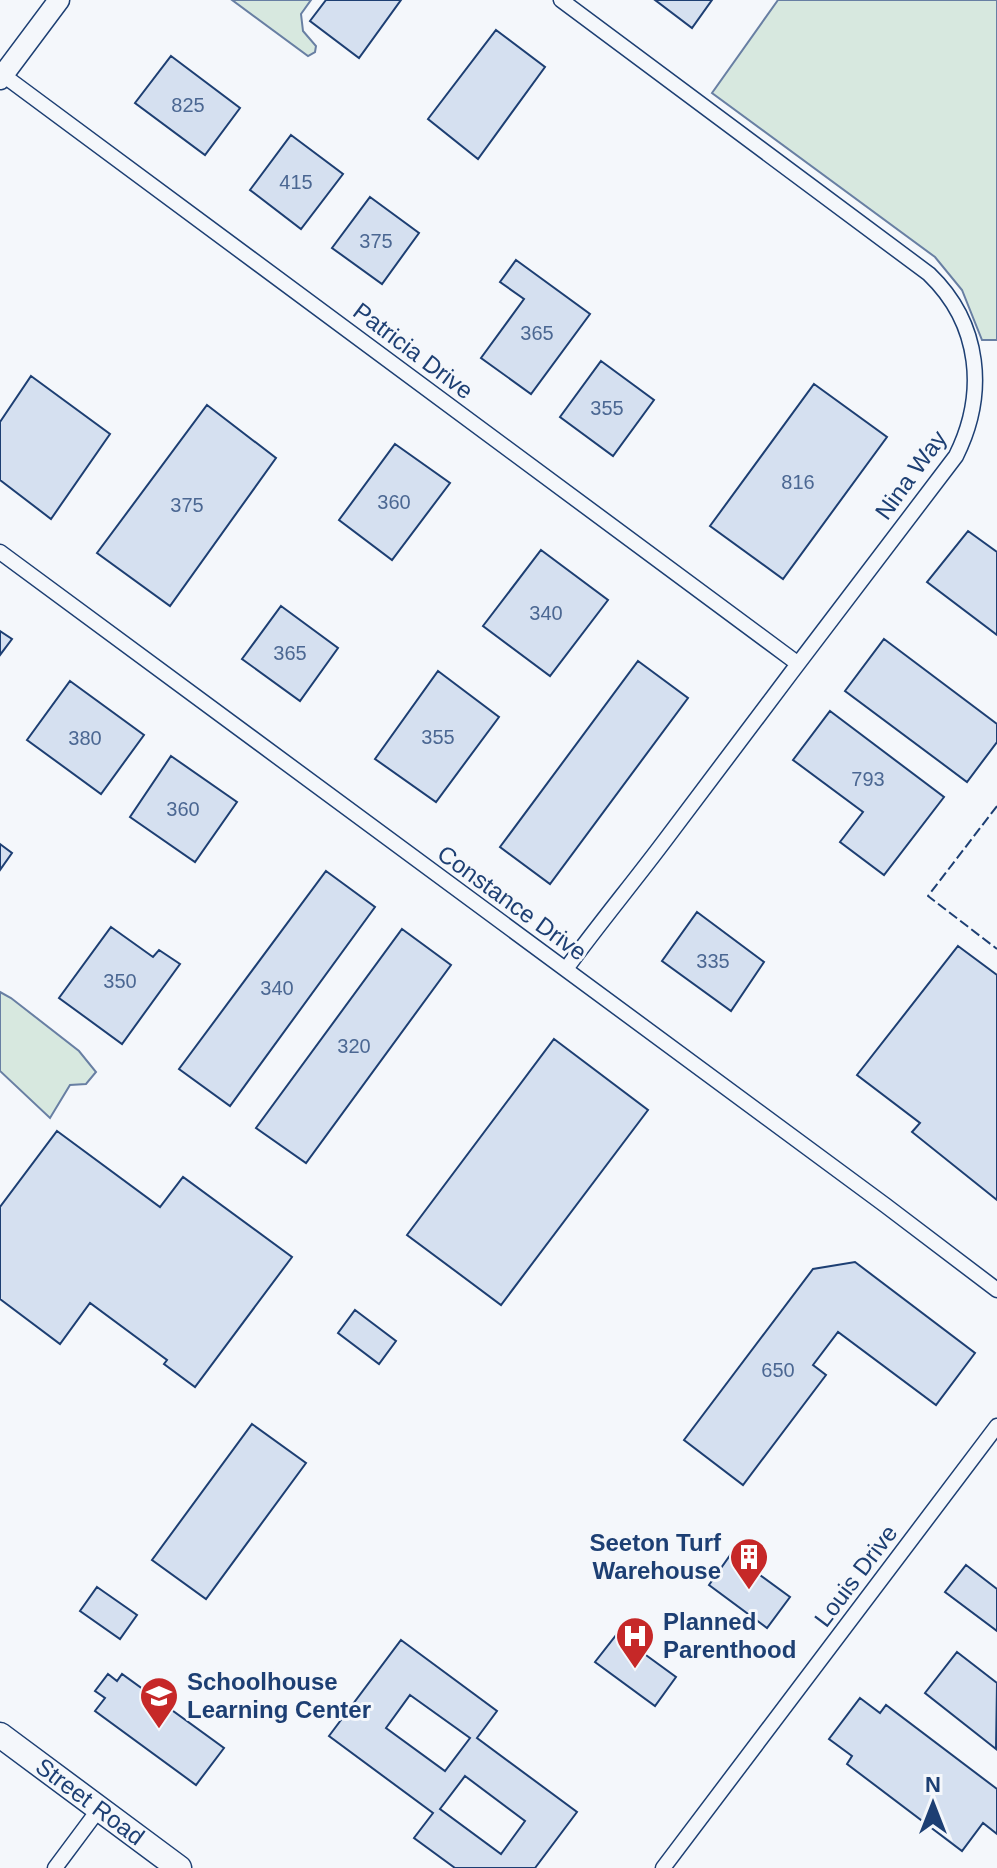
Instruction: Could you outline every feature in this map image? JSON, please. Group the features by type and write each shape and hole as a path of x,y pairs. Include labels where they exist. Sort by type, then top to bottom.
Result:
{"main road":[{"name":"Street Road","path":"0,1735 179,1868"}],"street":[{"path":"2,77 59,0"},
{"name":"Nina Way","path":"561,0 929,274 952,300 970,342 975,363 975,398 966,437 956,456 566,969"},
{"name":"Patricia Drive","path":"2,77 797,663"},
{"name":"Constance Drive","path":"0,552 997,1290"},
{"name":"Louis Drive","path":"663,1868 997,1426"},
{"path":"55,1868 99,1809"}],"shaded area":[{"path":"232,0 311,0 301,14 303,31 316,46 315,52 308,56"},
{"path":"778,0 997,0 997,340 982,340 962,290 935,257 712,93"},
{"path":"0,992 79,1051 96,1072 86,1084 70,1085 50,1118 0,1071"}],"building":[{"path":"326,0 401,0 359,58 310,21"},
{"path":"655,0 712,0 692,28"},
{"path":"496,30 545,67 478,159 428,119"},
{"path":"171,56 240,108 205,155 135,103"},
{"path":"291,135 343,174 301,229 250,190"},
{"path":"370,197 419,233 382,284 332,248"},
{"path":"516,260 590,314 531,394 481,358 524,299 500,282"},
{"path":"601,361 654,400 613,456 560,417"},
{"path":"31,376 110,434 51,519 0,480 0,422"},
{"path":"814,384 887,437 783,579 710,526"},
{"path":"207,405 276,458 170,606 97,553"},
{"path":"395,444 450,483 392,560 339,520"},
{"path":"968,531 997,552 997,635 927,582"},
{"path":"541,550 608,600 550,676 483,626"},
{"path":"281,606 338,648 300,701 242,659"},
{"path":"0,631 12,639 0,655"},
{"path":"884,639 997,724 997,742 967,782 845,691"},
{"path":"638,661 688,698 550,884 500,847"},
{"path":"438,671 499,717 436,802 375,759"},
{"path":"70,681 144,735 101,794 27,740"},
{"path":"830,711 944,797 884,875 840,842 863,812 793,760"},
{"path":"171,756 237,802 195,862 130,817"},
{"path":"0,844 12,853 0,870"},
{"path":"326,871 375,907 230,1106 179,1069"},
{"path":"697,912 764,962 731,1011 662,961"},
{"path":"111,927 153,957 159,950 180,964 122,1044 59,998"},
{"path":"402,929 451,965 306,1163 256,1128"},
{"path":"958,946 997,975 997,1200 912,1132 920,1123 857,1075"},
{"path":"554,1039 648,1110 501,1305 407,1235"},
{"path":"57,1131 160,1207 183,1177 292,1257 195,1387 164,1364 167,1360 90,1303 60,1344 0,1299 0,1207"},
{"path":"855,1262 975,1353 936,1405 838,1332 813,1365 826,1375 743,1485 684,1440 813,1269"},
{"path":"355,1310 396,1341 379,1364 338,1333"},
{"path":"252,1424 306,1463 206,1599 152,1560"},
{"name":"Seeton Turf Warehouse","path":"731,1554 790,1597 767,1628 709,1585"},
{"path":"966,1565 997,1589 997,1631 945,1592"},
{"path":"97,1587 137,1615 120,1639 80,1611"},
{"name":"Planned Parenthood","path":"617,1634 676,1677 655,1706 595,1662"},
{"path":"401,1640 497,1711 477,1738 577,1812 535,1868 455,1868 414,1838 433,1813 329,1736","holes":["410,1695 470,1738 445,1771 386,1728","465,1776 525,1821 501,1854 440,1809"]},
{"path":"957,1652 997,1683 996,1749 925,1693"},
{"name":"Schoolhouse Learning Center","path":"108,1674 117,1681 122,1674 224,1748 196,1785 95,1711 105,1698 95,1691"},
{"path":"860,1698 880,1713 886,1705 997,1789 997,1834 983,1823 962,1851 847,1764 852,1756 829,1739"}],"fence":[{"path":"997,806 928,896 997,949"}],"place":[{"name":"Seeton Turf Warehouse","path":"749,1591"},
{"name":"Planned Parenthood","path":"635,1670"},
{"name":"Schoolhouse Learning Center","path":"159,1730"}]}
